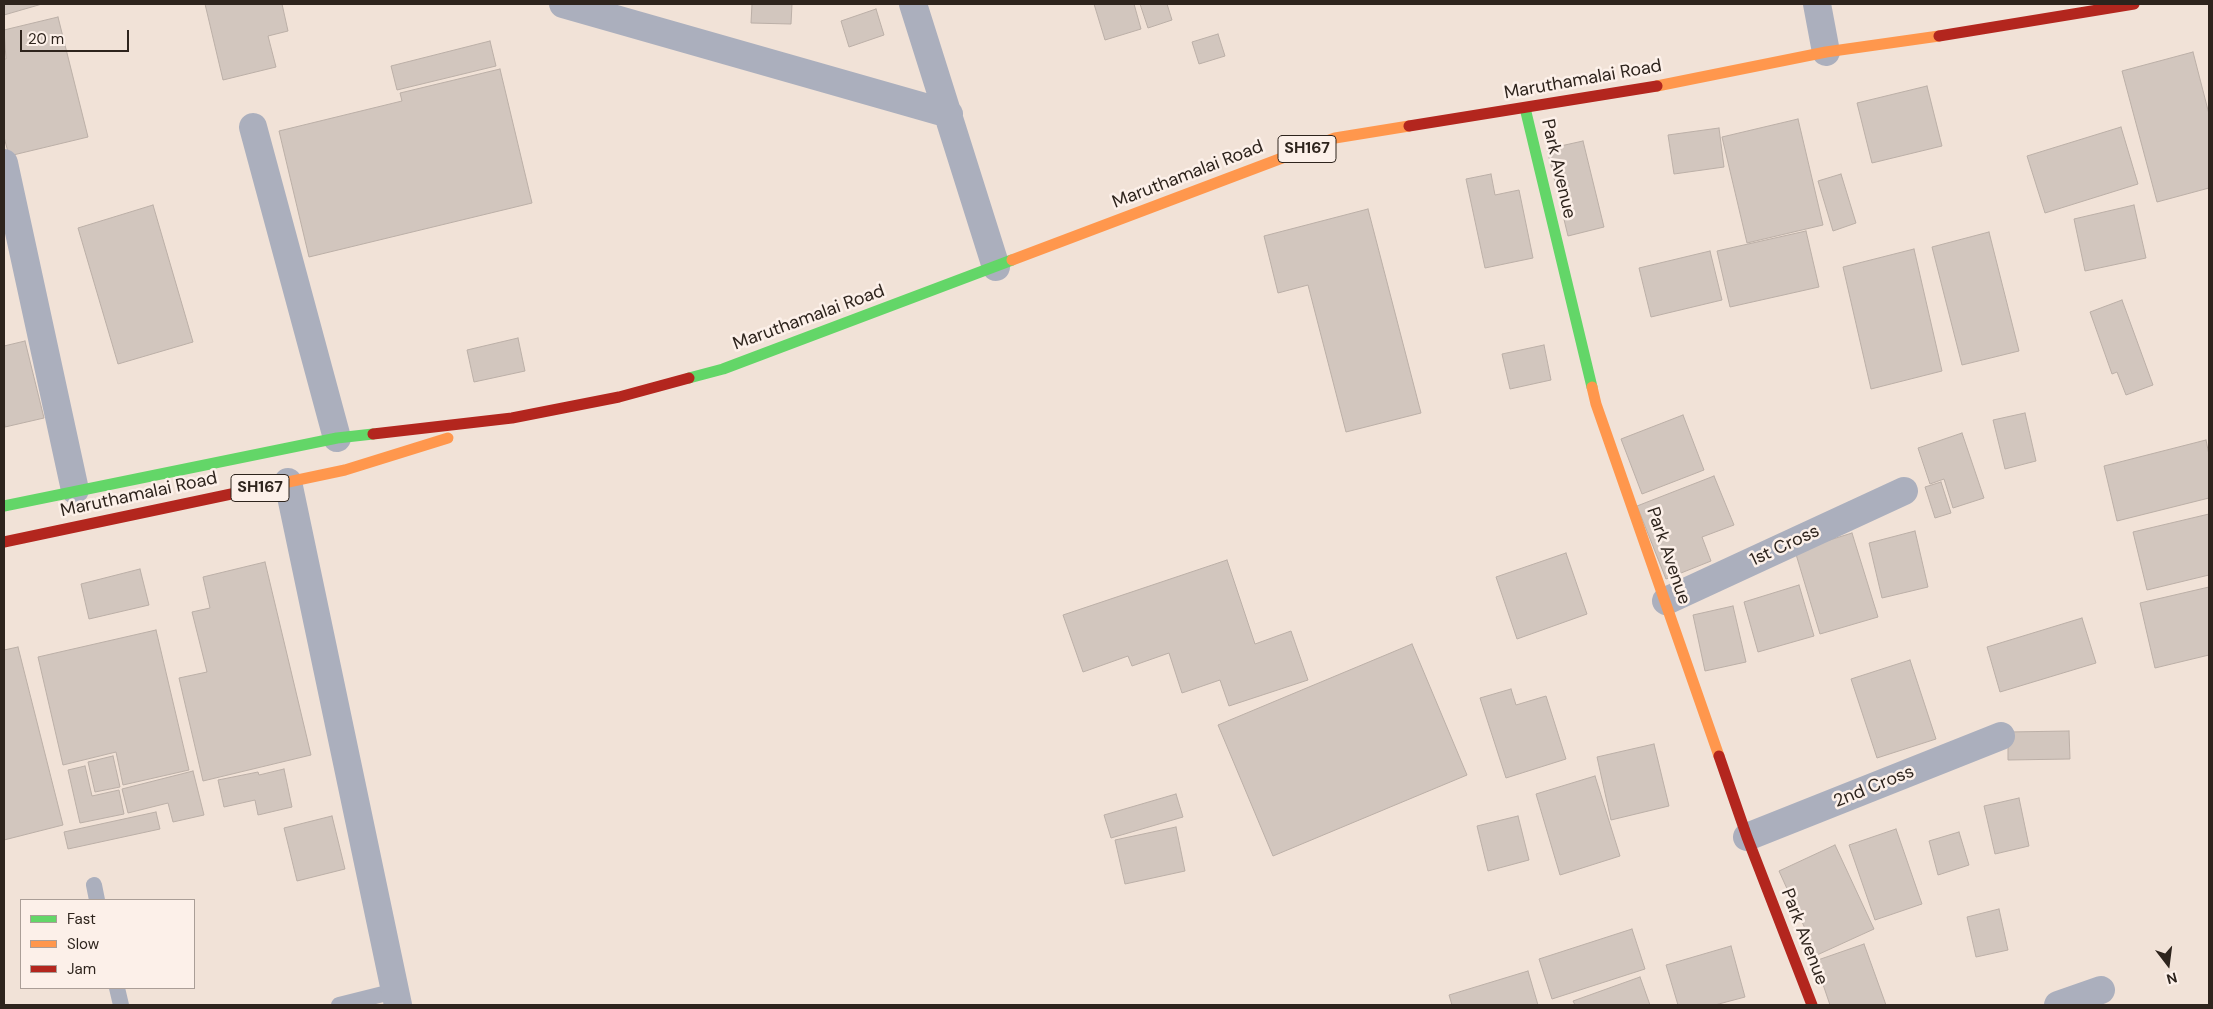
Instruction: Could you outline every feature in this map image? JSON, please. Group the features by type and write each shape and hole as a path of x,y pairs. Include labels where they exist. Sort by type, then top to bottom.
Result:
{"main road":[{"name":"Maruthamalai Road","path":"4,506 337,438 512,418 619,397 723,369 1335,138 1634,91 1826,52 2008,26 2134,4"},
{"name":"Park Avenue","path":"1525,108 1596,404 1747,837 1812,1005"},
{"name":"Maruthamalai Road","path":"4,542 345,470 512,418"}],"street":[{"path":"563,4 948,114"},
{"path":"913,4 996,267"},
{"path":"1817,4 1826,52"},
{"path":"252,127 337,438"},
{"path":"4,163 75,490"},
{"path":"288,482 397,998"},
{"name":"1st Cross","path":"1666,601 1904,491"},
{"name":"2nd Cross","path":"1747,837 2001,736"},
{"path":"2058,1005 2101,990"}],"lane":[{"path":"117,989 121,1005"},
{"path":"338,1005 397,998"}],"building":[{"path":"4,4 42,4 4,15"},
{"path":"205,4 282,4 288,31 268,36 276,67 223,80"},
{"path":"752,4 792,4 791,24 751,23"},
{"path":"1094,4 1134,4 1141,29 1105,40"},
{"path":"1140,4 1167,4 1172,20 1148,28"},
{"path":"876,9 884,35 849,47 841,21"},
{"path":"58,17 88,137 9,156 4,137 4,59 6,59 4,30"},
{"path":"1218,34 1225,56 1199,64 1192,42"},
{"path":"490,41 496,66 397,90 391,66"},
{"path":"2193,52 2209,114 2209,188 2157,202 2122,71"},
{"path":"500,69 532,203 309,257 279,131 402,101 400,93"},
{"path":"1927,86 1942,146 1872,163 1857,103"},
{"path":"1798,119 1823,225 1747,243 1722,137"},
{"path":"2121,127 2138,184 2045,213 2027,156"},
{"path":"1719,128 1724,167 1674,174 1668,135"},
{"path":"1583,141 1604,227 1568,236 1547,149"},
{"path":"1491,174 1495,195 1519,190 1533,258 1485,268 1466,179"},
{"path":"1841,174 1856,223 1833,231 1818,181"},
{"path":"153,205 193,342 118,364 78,228"},
{"path":"2134,205 2146,258 2085,271 2074,219"},
{"path":"1368,209 1421,413 1346,432 1308,285 1278,293 1264,236"},
{"path":"1806,231 1819,287 1730,307 1717,251"},
{"path":"1989,232 2019,351 1962,365 1932,247"},
{"path":"1914,249 1942,371 1871,389 1843,267"},
{"path":"1710,251 1722,300 1651,317 1639,268"},
{"path":"2122,300 2153,385 2126,395 2117,372 2112,374 2090,312"},
{"path":"518,338 525,371 474,382 467,350"},
{"path":"25,341 44,418 5,427 4,346"},
{"path":"1544,345 1551,380 1510,389 1502,354"},
{"path":"2025,413 2036,461 2005,469 1993,420"},
{"path":"1683,415 1704,470 1642,494 1621,439"},
{"path":"1962,433 1984,498 1953,508 1944,479 1930,484 1918,448"},
{"path":"2206,440 2209,455 2209,498 2117,521 2104,466"},
{"path":"1714,476 1734,525 1702,537 1711,561 1666,579 1637,506"},
{"path":"1941,482 1951,513 1935,518 1925,487"},
{"path":"2209,514 2209,575 2147,590 2133,532"},
{"path":"1915,531 1928,587 1882,598 1869,543"},
{"path":"1852,533 1878,617 1820,634 1795,551"},
{"path":"1566,553 1587,614 1517,639 1496,577"},
{"path":"1227,560 1255,644 1291,631 1308,680 1229,706 1220,680 1182,693 1169,653 1132,666 1128,656 1083,672 1063,615"},
{"path":"265,562 311,755 203,781 179,678 207,672 192,612 210,608 203,577"},
{"path":"140,569 149,605 89,619 81,584"},
{"path":"1799,585 1814,636 1758,652 1744,602"},
{"path":"2209,587 2209,655 2155,668 2140,603"},
{"path":"1733,606 1746,662 1705,671 1693,615"},
{"path":"2082,618 2096,663 2000,692 1987,647"},
{"path":"156,630 189,770 123,785 116,752 63,765 38,657"},
{"path":"1412,644 1467,775 1273,856 1218,725"},
{"path":"18,647 63,825 4,840 4,650"},
{"path":"1910,660 1936,739 1877,758 1851,679"},
{"path":"1511,689 1516,705 1546,696 1566,759 1506,778 1480,698"},
{"path":"2069,731 2070,759 2008,760 2008,732"},
{"path":"1654,744 1669,806 1611,820 1597,757"},
{"path":"113,756 120,787 95,792 88,762"},
{"path":"85,766 92,796 119,790 124,814 80,823 68,770"},
{"path":"284,769 292,807 258,815 255,800 224,807 218,780 258,772 259,775"},
{"path":"193,771 204,815 173,822 168,803 128,813 122,789"},
{"path":"1595,776 1620,856 1560,875 1536,794"},
{"path":"1176,794 1183,817 1111,838 1104,815"},
{"path":"2019,798 2029,846 1995,854 1984,806"},
{"path":"156,812 160,829 68,849 64,832"},
{"path":"332,816 345,869 297,881 284,828"},
{"path":"1518,816 1529,860 1488,871 1477,826"},
{"path":"1176,827 1185,871 1125,884 1115,840"},
{"path":"1896,829 1922,904 1875,920 1849,845"},
{"path":"1959,832 1969,865 1938,875 1929,841"},
{"path":"1835,845 1874,929 1817,955 1779,871"},
{"path":"1999,909 2008,950 1976,957 1967,917"},
{"path":"1632,929 1645,969 1552,999 1539,959"},
{"path":"1864,944 1886,1005 1830,1005 1815,961"},
{"path":"1731,946 1745,997 1715,1005 1678,1005 1666,965"},
{"path":"1528,971 1538,1005 1452,1005 1449,995"},
{"path":"1640,977 1650,1005 1575,1005 1573,1001"}],"traffic: fast":[{"path":"1525,108 1592,387"},
{"path":"689,378 723,369 1012,260"},
{"path":"4,506 337,438 373,434"}],"traffic: slow":[{"path":"1657,86 1826,52 1939,36"},
{"path":"1012,260 1335,138 1409,126"},
{"path":"1592,387 1596,404 1719,756"},
{"path":"236,493 345,470 448,438"}],"traffic: jam":[{"path":"1939,36 2134,4"},
{"path":"1409,126 1657,86"},
{"path":"373,434 512,418 619,397 689,378"},
{"path":"4,542 236,493"},
{"path":"1719,756 1747,837 1812,1005"}]}
